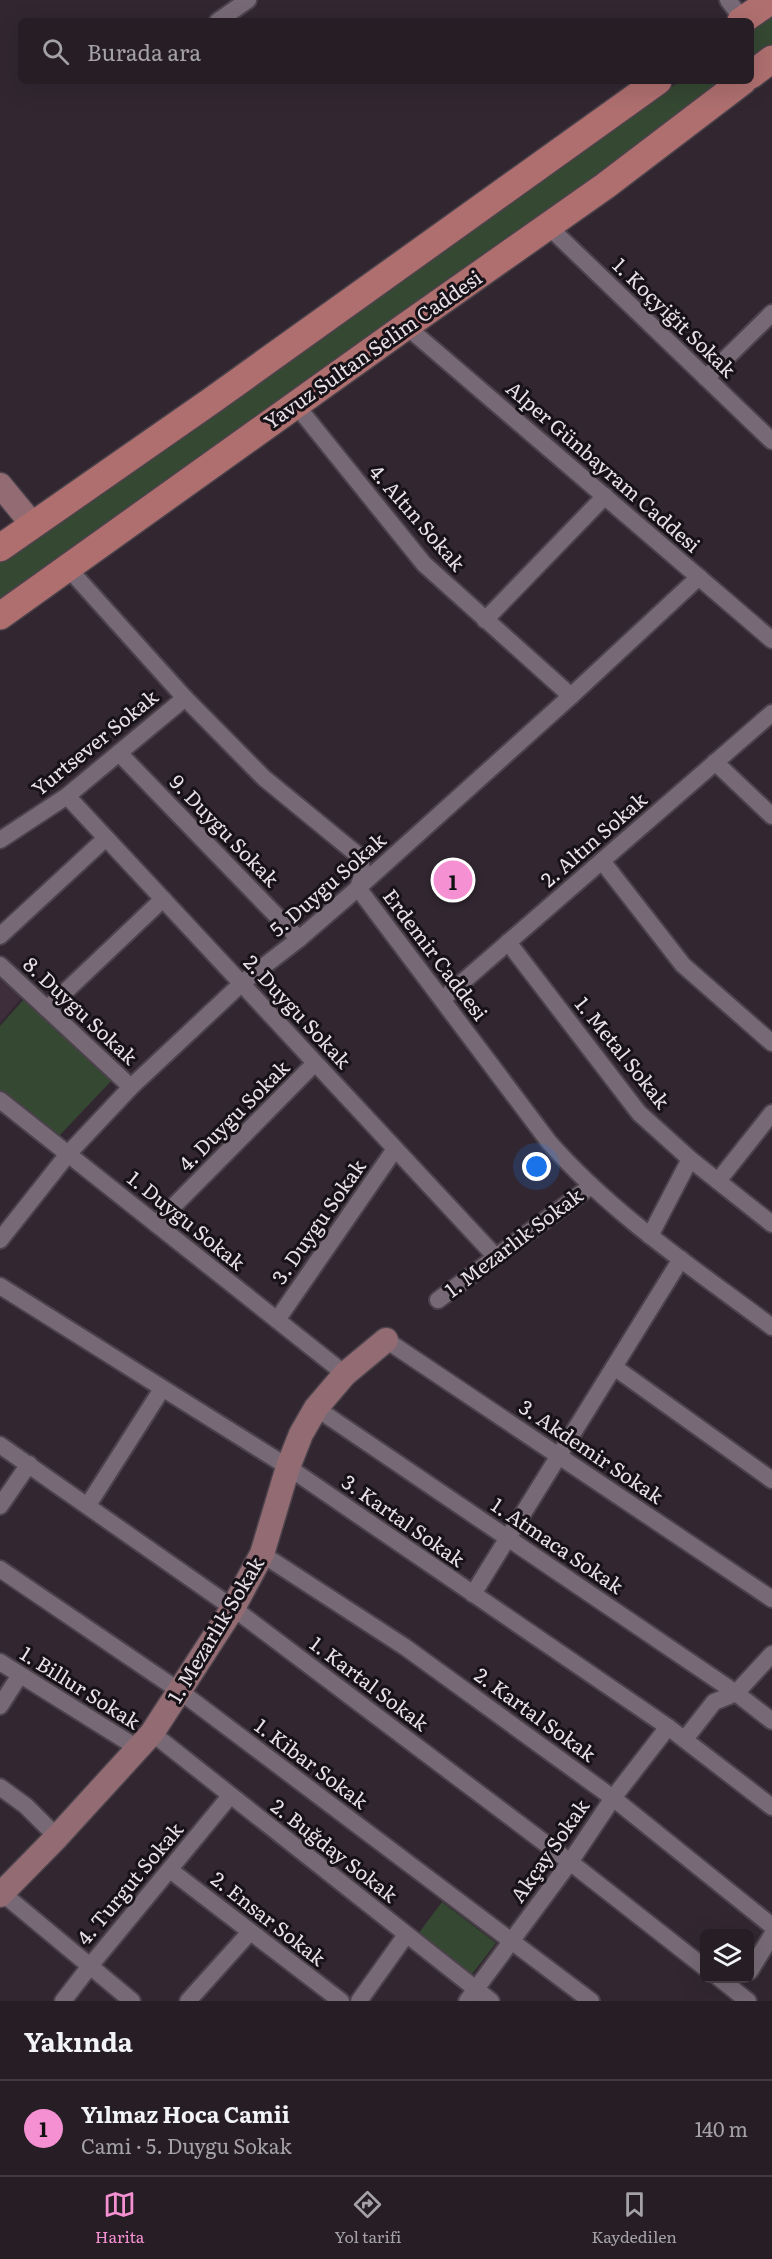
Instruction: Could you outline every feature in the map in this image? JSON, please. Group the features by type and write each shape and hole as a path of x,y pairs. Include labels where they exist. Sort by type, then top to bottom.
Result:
{"main road":[{"path":"737,14 772,0"},
{"path":"754,73 772,59"},
{"path":"0,548 221,394 653,84"},
{"name":"Yavuz Sultan Selim Caddesi","path":"0,616 605,186 739,84"}],"street":[{"path":"223,18 248,0"},
{"name":"1. Koçyiğit Sokak","path":"548,226 772,441"},
{"path":"706,378 772,313"},
{"name":"Alper Günbayram Caddesi","path":"406,326 772,640"},
{"name":"4. Altın Sokak","path":"296,405 424,564 572,696"},
{"path":"0,485 33,525"},
{"path":"485,620 605,496"},
{"name":"Erdemir Caddesi","path":"68,568 185,698 264,778 358,856 363,873 358,888 549,1142 591,1186 650,1236 772,1327"},
{"name":"5. Duygu Sokak","path":"0,1240 68,1154 130,1087 242,983 299,939 358,888 572,696 699,577"},
{"name":"Yurtsever Sokak","path":"0,840 68,796 185,698"},
{"name":"2. Altın Sokak","path":"443,999 772,713"},
{"name":"9. Duygu Sokak","path":"119,753 299,939"},
{"path":"715,762 772,816"},
{"name":"2. Duygu Sokak","path":"68,796 496,1257"},
{"path":"0,936 106,838"},
{"path":"602,861 683,965 772,1043"},
{"path":"47,1009 163,899"},
{"name":"1. Metal Sokak","path":"508,942 639,1113 690,1159 772,1224"},
{"name":"8. Duygu Sokak","path":"0,964 130,1087"},
{"name":"4. Duygu Sokak","path":"156,1224 315,1063"},
{"name":"1. Duygu Sokak","path":"0,1100 345,1374"},
{"path":"718,1181 772,1113"},
{"name":"3. Duygu Sokak","path":"277,1320 395,1149"},
{"path":"650,1236 690,1159"},
{"name":"1. Mezarlık Sokak","path":"438,1300 591,1186"},
{"path":"473,1594 681,1259"},
{"name":"3. Kartal Sokak","path":"0,1286 288,1467 668,1727 772,1807"},
{"name":"1. Mezarlık Sokak","path":"1,1894 146,1741 181,1692 233,1608 262,1554 288,1467 301,1434 316,1408 345,1374 386,1340"},
{"name":"3. Akdemir Sokak","path":"386,1340 772,1599"},
{"path":"614,1367 772,1480"},
{"path":"88,1505 162,1389"},
{"name":"1. Atmaca Sokak","path":"316,1408 736,1692 772,1721"},
{"name":"1. Kartal Sokak","path":"0,1445 233,1608 700,1963"},
{"path":"0,1506 29,1464"},
{"name":"2. Kartal Sokak","path":"262,1554 405,1647 612,1798 772,1926"},
{"name":"1. Kibar Sokak","path":"0,1569 181,1692 591,2001"},
{"path":"685,1739 714,1702 736,1692 772,1654"},
{"name":"1. Billur Sokak","path":"0,1662 20,1675 146,1741"},
{"path":"1,1703 20,1675"},
{"name":"Akçay Sokak","path":"471,1995 570,1862 612,1798 668,1727"},
{"name":"2. Buğday Sokak","path":"146,1741 230,1796 406,1935 471,1995 491,2001"},
{"path":"0,1787 26,1806 57,1837"},
{"name":"4. Turgut Sokak","path":"63,2001 230,1796"},
{"name":"2. Ensar Sokak","path":"170,1870 341,2001"},
{"path":"1,1894 132,2001"},
{"path":"188,2001 250,1932"},
{"path":"359,2001 406,1935"},
{"path":"754,1964 772,1935"},
{"path":"726,1983 740,1993"}],"shaded area":[{"path":"0,976 23,996 0,1023"}],"green space":[{"path":"772,16 772,49 754,62 754,29"},
{"path":"676,84 724,84 0,604 0,560"},
{"path":"24,999 112,1080 58,1137 0,1091 0,1026"},
{"path":"442,1902 496,1943 472,1974 418,1934"}],"place":[{"name":"Yılmaz Hoca Camii","path":"453,880"}]}
